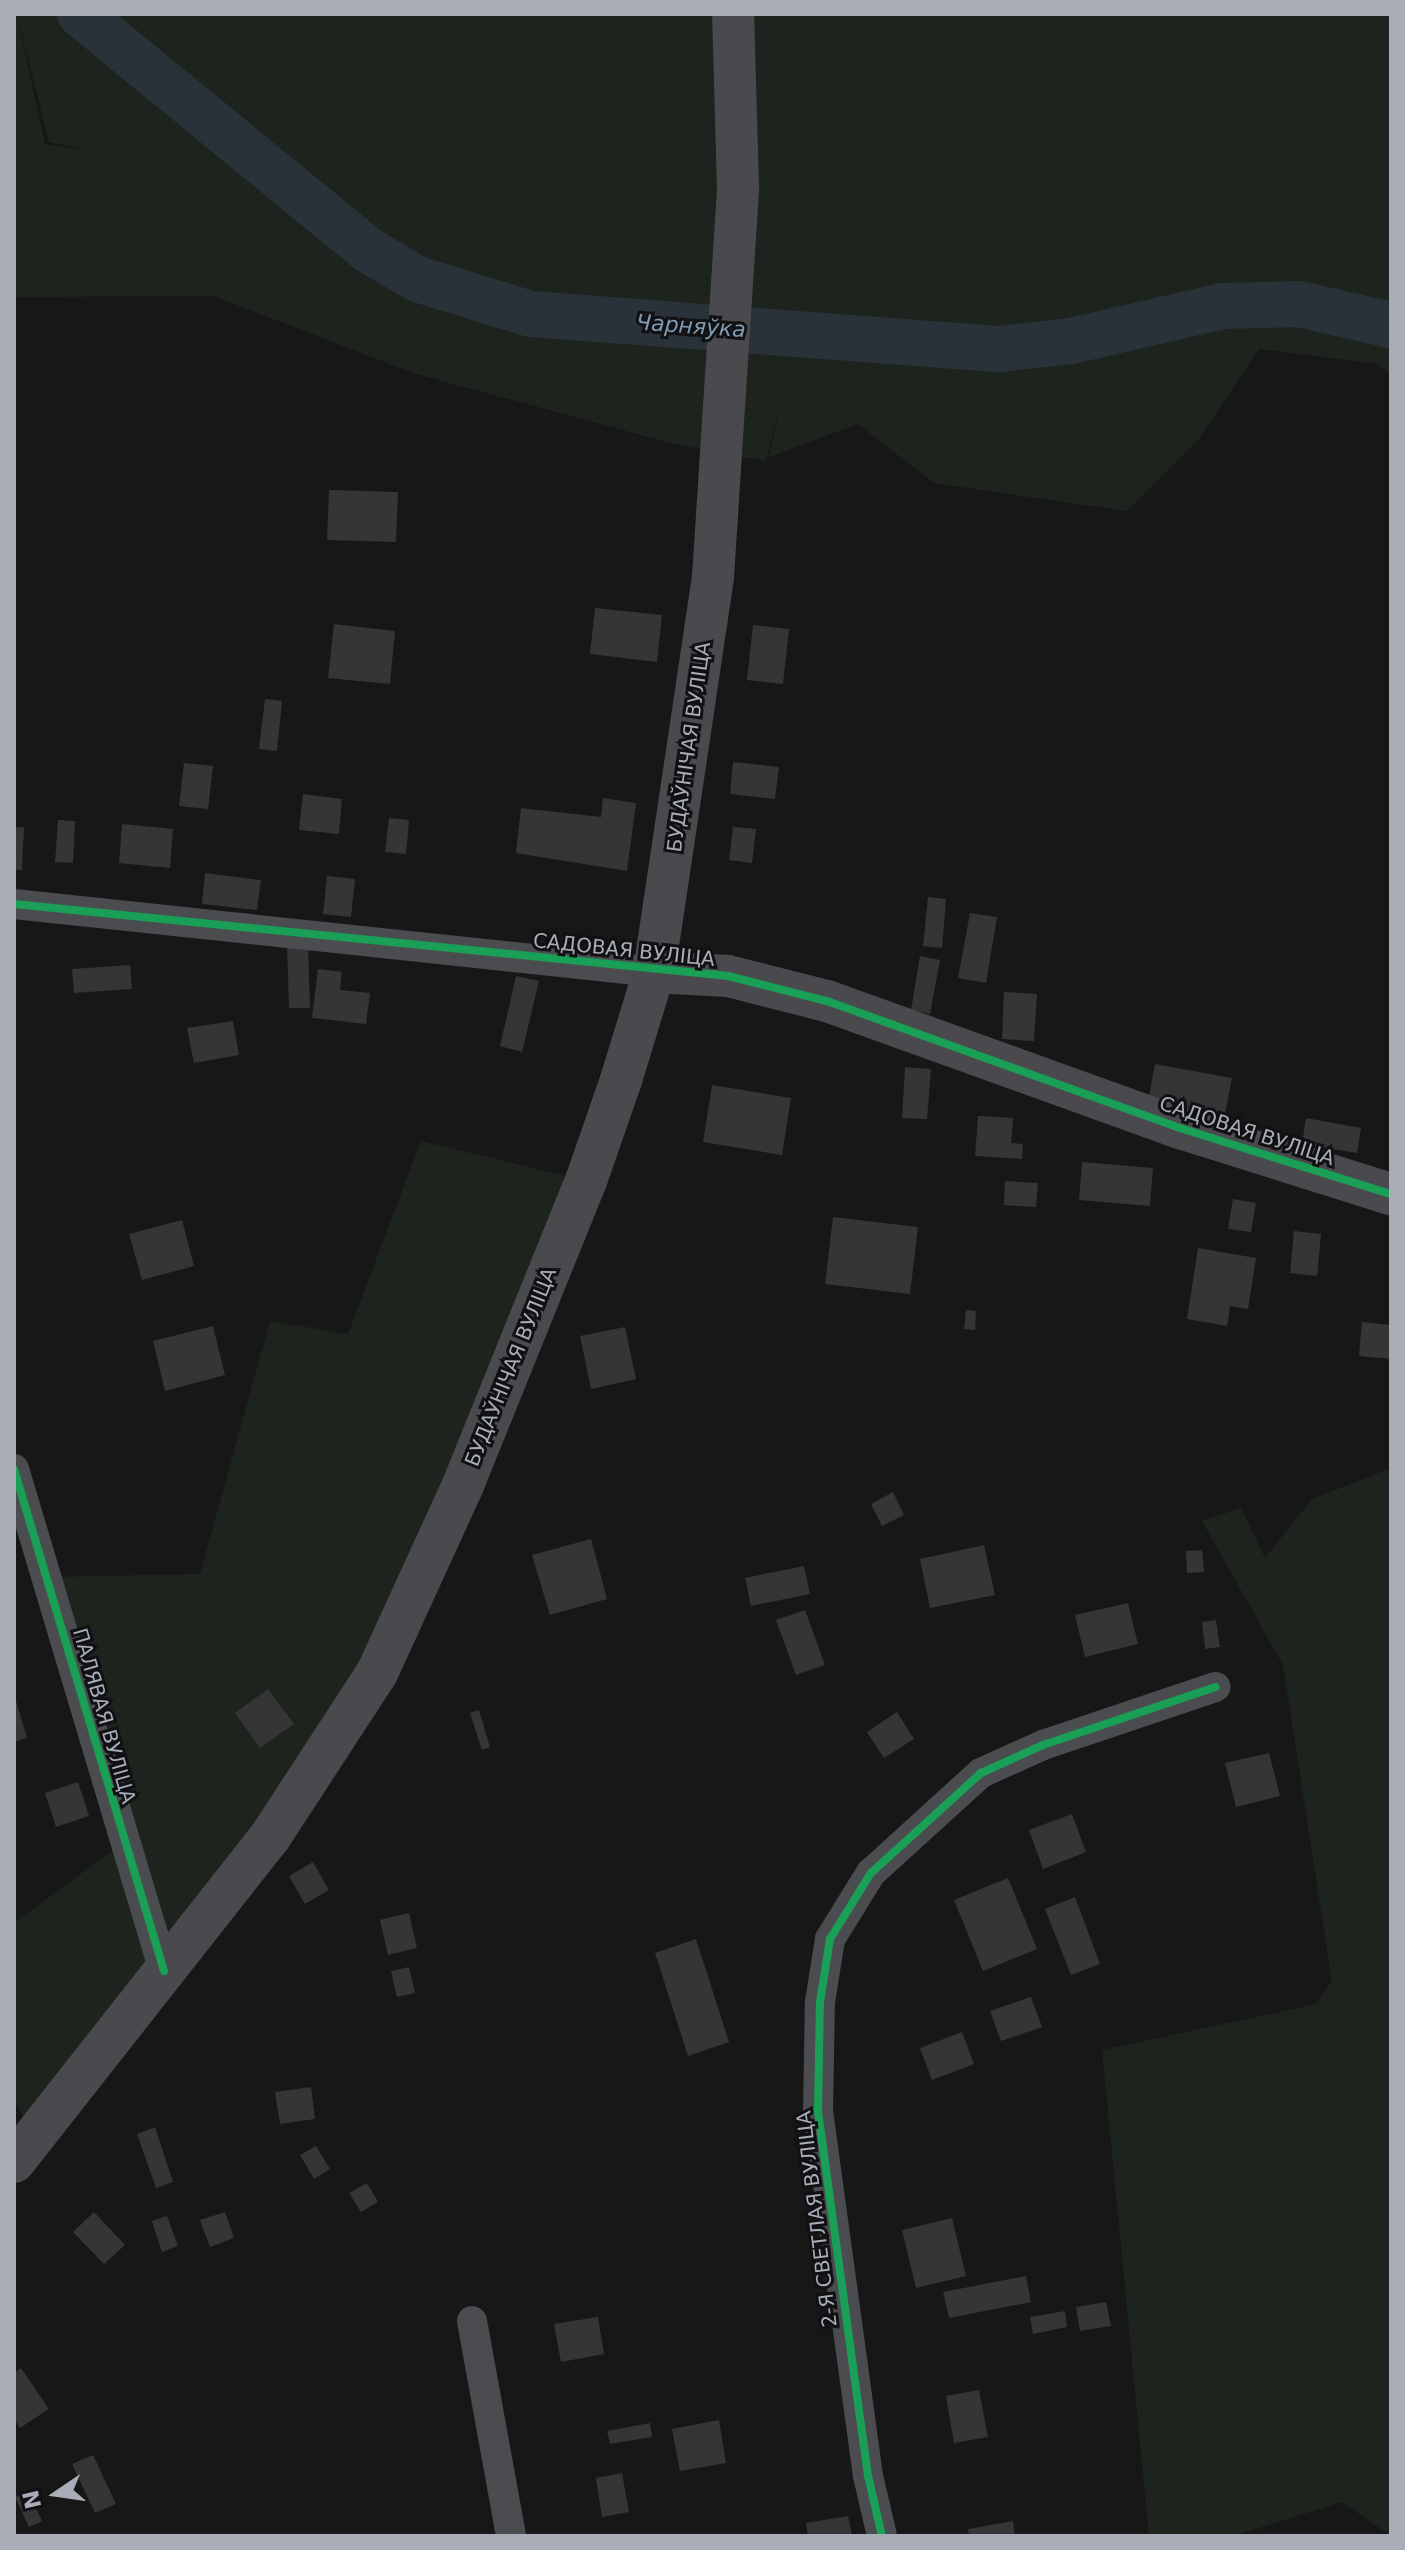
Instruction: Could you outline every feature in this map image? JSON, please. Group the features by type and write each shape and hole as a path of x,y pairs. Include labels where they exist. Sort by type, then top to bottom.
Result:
{"main road":[{"name":"БУДАЎНІЧАЯ ВУЛІЦА","path":"14,2162 270,1837 383,1661 463,1485 586,1181 654,972 713,577 724,453 738,188 733,14"},
{"name":"САДОВАЯ ВУЛІЦА","path":"654,972 728,976 827,1001 1180,1128 1391,1194"}],"street":[{"name":"САДОВАЯ ВУЛІЦА","path":"14,904 654,972"},
{"name":"ПАЛЯВАЯ ВУЛІЦА","path":"14,1469 164,1971"},
{"name":"2-Я СВЕТЛАЯ ВУЛІЦА","path":"882,2536 868,2476 818,2112 820,2002 830,1939 871,1873 981,1773 1043,1745 1215,1687"},
{"path":"472,2321 511,2536"}],"shaded area":[{"path":"14,14 1391,14 1391,374 1377,364 1259,349 1199,439 1127,511 934,483 858,424 769,457 781,399 766,461 674,444 413,373 214,296 14,297","holes":["17,15 49,142 91,151 45,144"]},
{"path":"421,1141 586,1181 377,1673 34,2137 14,2099 14,1923 124,1842 46,1577 200,1574 270,1321 348,1334"},
{"path":"1391,1468 1391,2536 1342,2502 1233,2536 1149,2536 1102,2050 1316,2004 1332,1981 1283,1665 1202,1521 1241,1508 1265,1558 1312,1499"}],"building":[{"path":"329,490 398,492 396,542 327,540"},
{"path":"595,608 662,615 657,662 590,654"},
{"path":"334,624 395,631 390,684 328,678"},
{"path":"753,625 789,629 783,684 747,680"},
{"path":"265,699 282,701 277,751 259,749"},
{"path":"733,762 779,767 775,799 730,794"},
{"path":"184,763 213,766 208,809 179,806"},
{"path":"303,794 342,799 339,834 299,830"},
{"path":"603,798 636,803 627,871 516,853 521,808 601,817"},
{"path":"389,818 409,820 406,854 385,852"},
{"path":"58,820 75,821 73,863 55,862"},
{"path":"122,824 173,829 170,868 119,863"},
{"path":"14,827 24,827 22,870 14,870"},
{"path":"733,827 756,829 752,863 729,860"},
{"path":"205,873 261,880 257,910 202,904"},
{"path":"327,876 355,879 351,917 323,914"},
{"path":"928,897 946,899 942,948 923,946"},
{"path":"970,913 997,917 986,983 958,978"},
{"path":"308,942 310,1008 289,1008 287,943"},
{"path":"920,956 940,960 930,1014 911,1010"},
{"path":"130,965 132,989 74,993 72,969"},
{"path":"318,969 342,972 340,990 370,993 366,1024 312,1018"},
{"path":"516,976 539,981 522,1052 500,1046"},
{"path":"1004,992 1037,994 1034,1041 1002,1039"},
{"path":"233,1021 239,1055 194,1063 187,1028"},
{"path":"1155,1064 1232,1078 1225,1114 1148,1101"},
{"path":"905,1067 931,1069 927,1119 902,1118"},
{"path":"712,1085 791,1098 782,1155 703,1142"},
{"path":"978,1116 1013,1118 1011,1143 1023,1144 1022,1159 975,1156"},
{"path":"1306,1118 1361,1128 1357,1153 1302,1144"},
{"path":"1082,1162 1153,1168 1150,1206 1079,1200"},
{"path":"1005,1181 1038,1183 1036,1207 1004,1205"},
{"path":"1233,1199 1256,1203 1251,1232 1228,1229"},
{"path":"833,1217 918,1227 910,1294 825,1284"},
{"path":"182,1220 194,1266 142,1280 129,1234"},
{"path":"1294,1231 1321,1234 1317,1276 1290,1273"},
{"path":"1198,1248 1256,1258 1248,1309 1230,1306 1227,1326 1187,1319"},
{"path":"966,1310 976,1311 975,1330 964,1329"},
{"path":"1362,1322 1391,1325 1391,1359 1359,1356"},
{"path":"213,1326 225,1375 165,1391 153,1341"},
{"path":"625,1327 636,1379 591,1389 580,1336"},
{"path":"893,1492 904,1515 882,1526 871,1504"},
{"path":"591,1539 607,1599 550,1615 532,1555"},
{"path":"984,1545 995,1595 930,1608 920,1559"},
{"path":"1202,1550 1204,1572 1187,1573 1186,1551"},
{"path":"804,1566 810,1594 751,1606 745,1578"},
{"path":"1128,1603 1138,1644 1085,1657 1075,1615"},
{"path":"805,1610 825,1665 796,1675 776,1620"},
{"path":"1216,1620 1220,1647 1205,1649 1202,1622"},
{"path":"268,1689 294,1724 260,1748 235,1713"},
{"path":"14,1694 27,1738 14,1742"},
{"path":"479,1710 490,1747 482,1750 470,1713"},
{"path":"897,1712 914,1739 884,1758 867,1732"},
{"path":"1269,1753 1280,1796 1236,1807 1225,1763"},
{"path":"78,1782 89,1816 56,1827 45,1793"},
{"path":"1072,1814 1086,1852 1043,1869 1029,1830"},
{"path":"313,1862 329,1890 305,1904 289,1876"},
{"path":"1008,1878 1037,1949 983,1971 954,1900"},
{"path":"1075,1897 1100,1964 1071,1975 1045,1909"},
{"path":"409,1913 417,1948 388,1955 380,1920"},
{"path":"696,1939 729,2042 688,2056 655,1953"},
{"path":"409,1967 415,1993 397,1997 391,1971"},
{"path":"1031,1997 1042,2027 1001,2041 990,2011"},
{"path":"962,2032 974,2064 932,2080 920,2048"},
{"path":"311,2087 315,2119 280,2124 275,2092"},
{"path":"155,2127 173,2182 156,2188 137,2134"},
{"path":"316,2146 330,2169 314,2179 300,2155"},
{"path":"367,2183 378,2202 361,2212 349,2193"},
{"path":"94,2212 125,2245 104,2264 73,2232"},
{"path":"225,2212 234,2238 210,2247 200,2220"},
{"path":"167,2216 178,2246 162,2252 152,2221"},
{"path":"952,2218 966,2276 916,2288 902,2230"},
{"path":"1026,2276 1031,2302 949,2318 943,2292"},
{"path":"1106,2302 1111,2326 1080,2331 1076,2307"},
{"path":"1065,2311 1067,2327 1033,2334 1030,2317"},
{"path":"598,2317 604,2354 561,2362 554,2324"},
{"path":"21,2368 49,2409 20,2428 14,2419 14,2373"},
{"path":"979,2390 988,2437 954,2443 946,2396"},
{"path":"719,2420 726,2463 680,2471 672,2429"},
{"path":"650,2423 652,2437 610,2444 607,2431"},
{"path":"93,2455 116,2504 95,2513 72,2464"},
{"path":"622,2473 629,2512 602,2517 596,2478"},
{"path":"28,2491 42,2521 29,2527 15,2497"},
{"path":"848,2516 852,2535 808,2536 806,2523"},
{"path":"1013,2521 1015,2536 969,2536 968,2529"}],"waterway":[{"name":"Чарняўка","path":"80,14 368,250 417,279 531,314 1000,349 1071,341 1223,306 1299,304 1391,325"}],"cycle path":[{"path":"14,904 728,976 827,1001 1180,1128 1391,1194"},
{"path":"14,1469 164,1971"},
{"path":"882,2536 868,2476 818,2112 820,2002 830,1939 871,1873 981,1773 1043,1745 1215,1687"}]}
